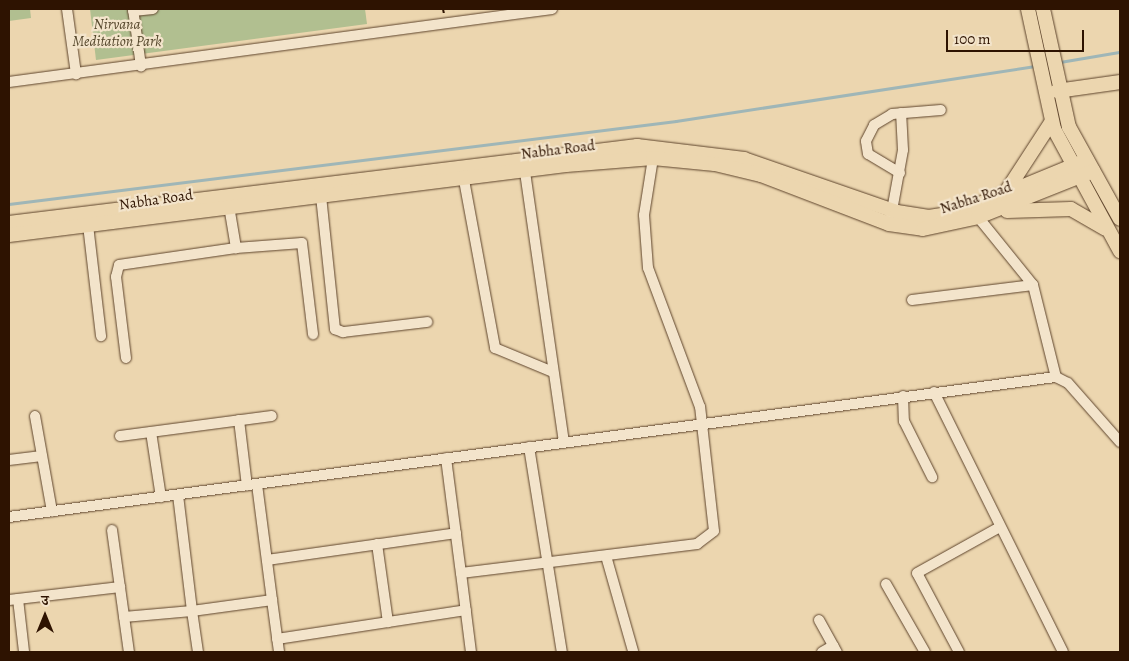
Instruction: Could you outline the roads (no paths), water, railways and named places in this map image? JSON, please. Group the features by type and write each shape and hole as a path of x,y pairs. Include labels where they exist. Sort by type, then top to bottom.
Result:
{"main road":[{"path":"1028,9 1045,64 1057,91 1069,127 1120,219"},
{"path":"1043,9 1045,64 1052,120 1080,179 1120,251"},
{"path":"1057,91 1120,82"},
{"path":"1003,196 1052,120"},
{"name":"Nabha Road","path":"9,223 524,165 637,146 696,150 772,167 923,229 978,217 1080,179 1090,165"},
{"name":"Nabha Road","path":"9,235 229,206 464,180 524,165 653,158 715,164 761,176 891,217 944,215 1003,196 1073,165 1090,165"},
{"path":"994,211 1071,209 1109,232"}],"street":[{"path":"67,9 76,74"},
{"path":"141,66 133,10 153,9"},
{"path":"9,82 141,66 551,9"},
{"path":"900,174 874,160 866,148 879,120 901,114 941,110"},
{"path":"891,217 900,174 901,114"},
{"path":"461,573 697,544 714,531 704,423 648,268 644,215 653,158"},
{"path":"524,165 564,441"},
{"path":"464,180 492,343 502,354 553,372"},
{"path":"321,196 335,328 343,332 427,322"},
{"path":"229,206 236,248"},
{"path":"978,217 1032,285 1056,377"},
{"path":"88,225 101,336"},
{"path":"126,358 116,277 119,265 236,248 302,243 314,334"},
{"path":"912,300 1032,285"},
{"path":"9,517 564,441 1056,377 1068,383 1120,442"},
{"path":"934,392 998,528 1063,652"},
{"path":"903,396 904,421 932,477"},
{"path":"35,416 52,512"},
{"path":"120,436 272,416"},
{"path":"239,420 267,560 279,652"},
{"path":"151,432 161,497"},
{"path":"529,447 546,564 562,652"},
{"path":"9,460 42,456"},
{"path":"446,458 471,652"},
{"path":"178,495 198,652"},
{"path":"959,652 917,573 998,528"},
{"path":"112,530 129,652"},
{"path":"267,560 456,533"},
{"path":"377,544 388,622"},
{"path":"606,556 633,651"},
{"path":"886,584 925,652"},
{"path":"24,652 13,600 120,587"},
{"path":"124,617 272,600"},
{"path":"277,639 466,610"},
{"path":"819,620 835,649 822,652"}],"waterway":[{"path":"1060,62 1120,52"},
{"path":"9,204 676,121 1035,66"}],"park label":[{"name":"Nirvana Meditation Park","path":"117,32"}]}
